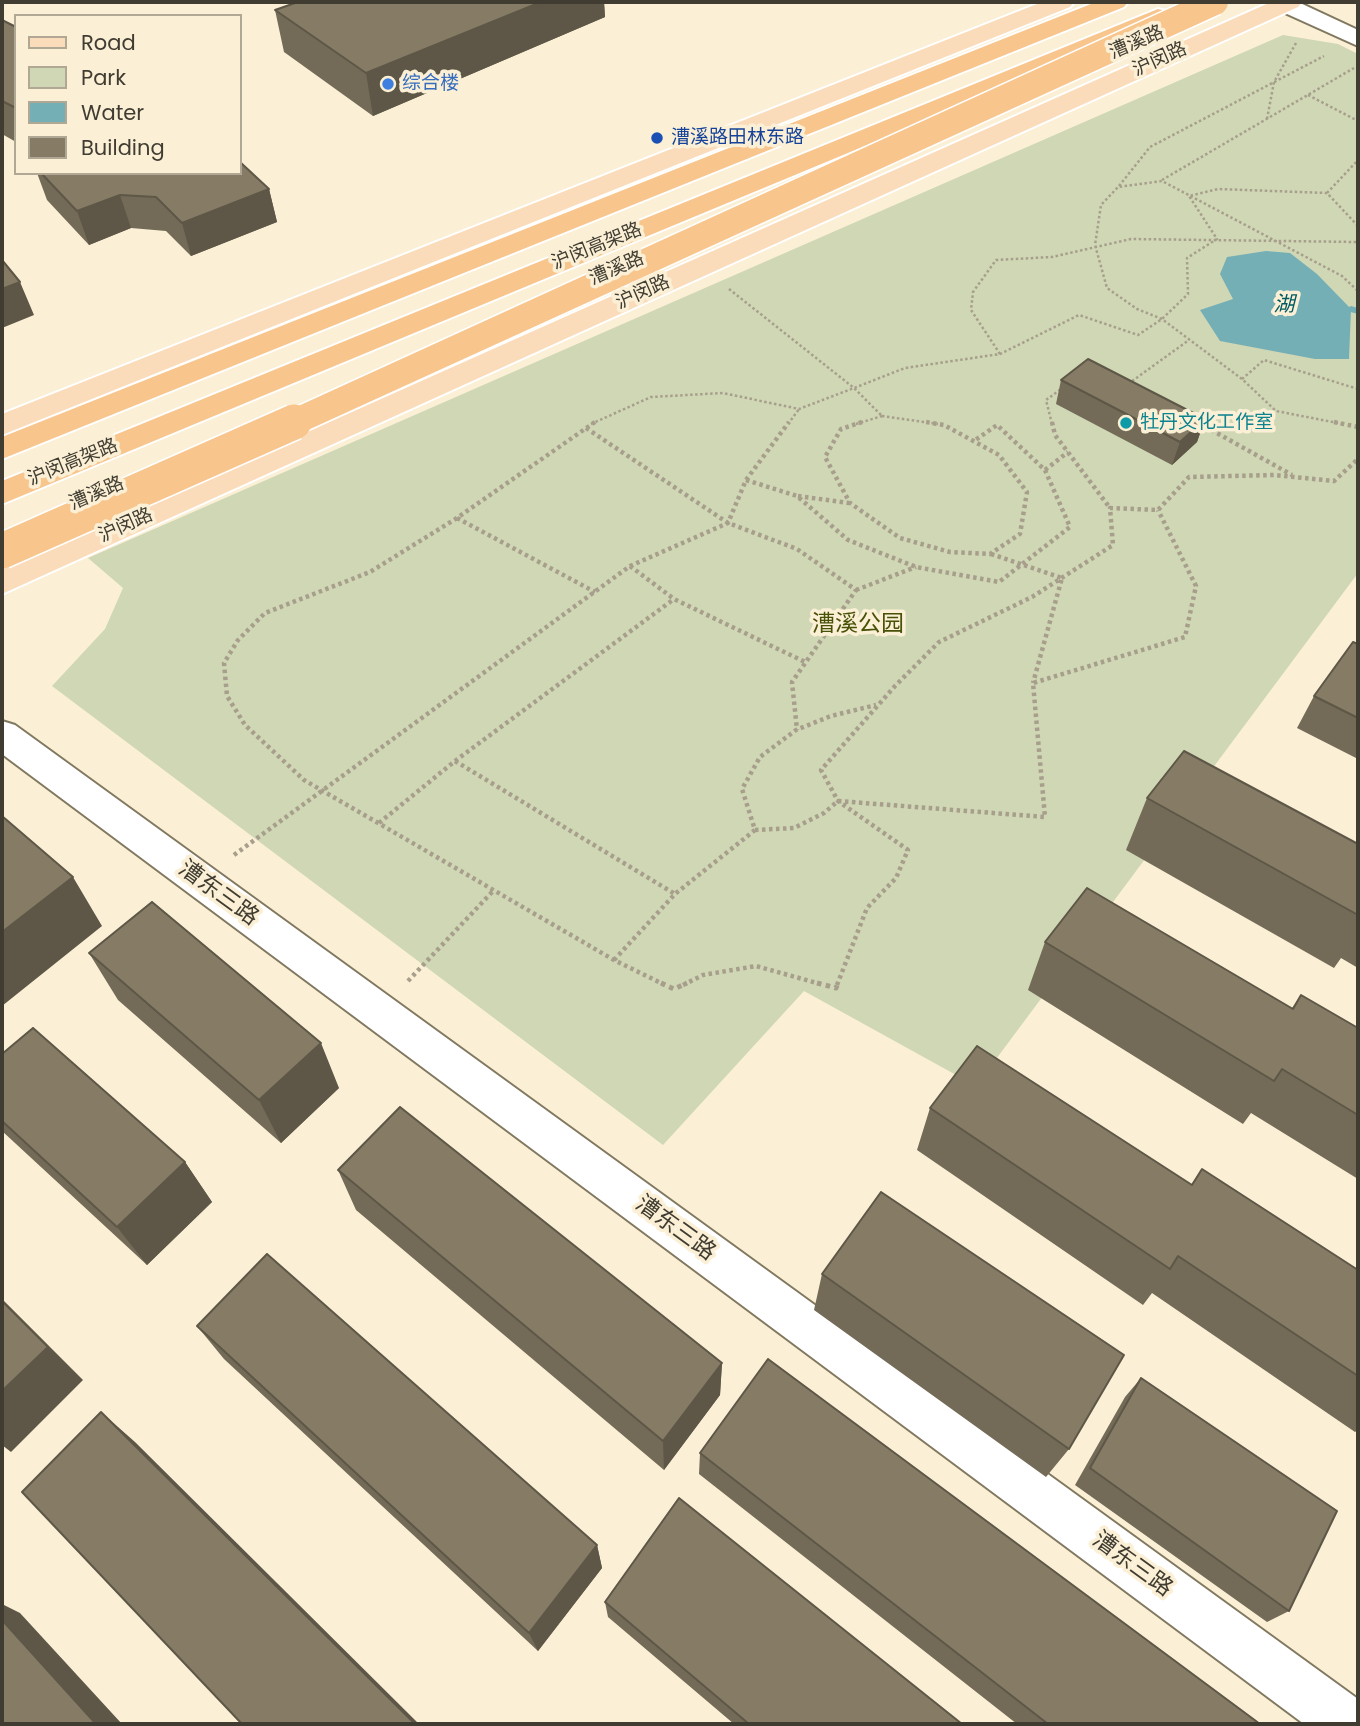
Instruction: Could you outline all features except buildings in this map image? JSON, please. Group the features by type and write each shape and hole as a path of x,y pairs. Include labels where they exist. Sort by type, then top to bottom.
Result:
{"highway":[{"name":"沪闵高架路","path":"2,449 1116,2"},
{"name":"沪闵高架路","path":"2,493 1192,2"},
{"path":"2,551 454,352 1215,2"}],"main road":[{"path":"2,425 1062,2"},
{"name":"漕溪路","path":"2,535 1232,2"},
{"name":"沪闵路","path":"2,582 1287,3"}],"street":[{"path":"1287,3 1357,39"},
{"name":"漕东三路","path":"2,735 1348,1724"}],"path":[{"path":"1266,120 1274,82 1311,16"},
{"path":"1357,39 1150,147 1101,205 1096,226 1096,246 1107,288 1137,309 1162,319 1242,379 1276,411 1358,427"},
{"path":"1118,187 1162,181 1358,66"},
{"path":"1308,95 1358,121"},
{"path":"1327,193 1358,160"},
{"path":"1162,181 1342,276 1358,291"},
{"path":"1189,195 1218,189 1327,193 1358,226"},
{"path":"1189,195 1216,239"},
{"path":"1352,217 1358,218"},
{"path":"1000,354 971,310 973,292 996,260 1052,257 1131,239 1358,242"},
{"path":"199,880 324,792 630,566 728,523 746,480 799,409 905,368 941,361 962,362 1000,354 1079,315 1138,335 1162,319 1188,294 1186,258 1216,239"},
{"path":"701,267 854,387 882,416"},
{"path":"1139,390 1128,384 1189,340"},
{"path":"1242,379 1264,360 1358,389"},
{"path":"799,409 723,393 651,397 585,427 457,518 370,572 265,613 238,640 224,663 227,696 245,725 304,780 614,960 674,989 703,975 756,966 836,988 867,908 896,878 908,850 838,800 821,770 878,705 939,642 1032,597 1113,545 1110,508 1055,435 1046,400 1066,386"},
{"path":"990,554 1020,534 1027,492 999,455 944,425 882,416 841,429 824,457 850,503 900,538 950,552 990,554 1062,578"},
{"path":"1188,417 1296,477"},
{"path":"797,496 848,540 916,567 999,582 1070,527 1045,470 997,425 973,441"},
{"path":"585,427 728,523 797,549 856,590"},
{"path":"1045,470 1068,452"},
{"path":"1110,508 1158,510 1189,477 1296,477 1334,481 1358,459"},
{"path":"746,480 797,496 850,503"},
{"path":"1033,683 1185,637 1196,586 1158,510"},
{"path":"457,518 595,592"},
{"path":"630,566 674,599 805,663"},
{"path":"797,730 792,682 856,590 916,567"},
{"path":"614,960 675,894 755,830 794,828 824,813 838,800 1045,817 1033,683 1062,578"},
{"path":"379,823 455,761 674,599"},
{"path":"755,830 742,789 761,757 797,730 831,716 878,705"},
{"path":"455,761 675,894"},
{"path":"379,1011 494,890"}],"green space":[{"name":"漕溪公园","path":"1283,35 1338,44 1358,54 1358,573 976,1086 804,991 663,1145 52,686 105,629 123,588 88,558"}],"water":[{"name":"湖","path":"1266,251 1290,253 1317,274 1351,309 1349,359 1315,359 1220,341 1200,310 1233,299 1220,274 1227,257"}],"waterway":[{"path":"1351,309 1358,311"}],"place":[{"name":"综合楼","path":"388,84"},
{"name":"漕溪路田林东路","path":"657,138"},
{"name":"牡丹文化工作室","path":"1126,423"}]}
